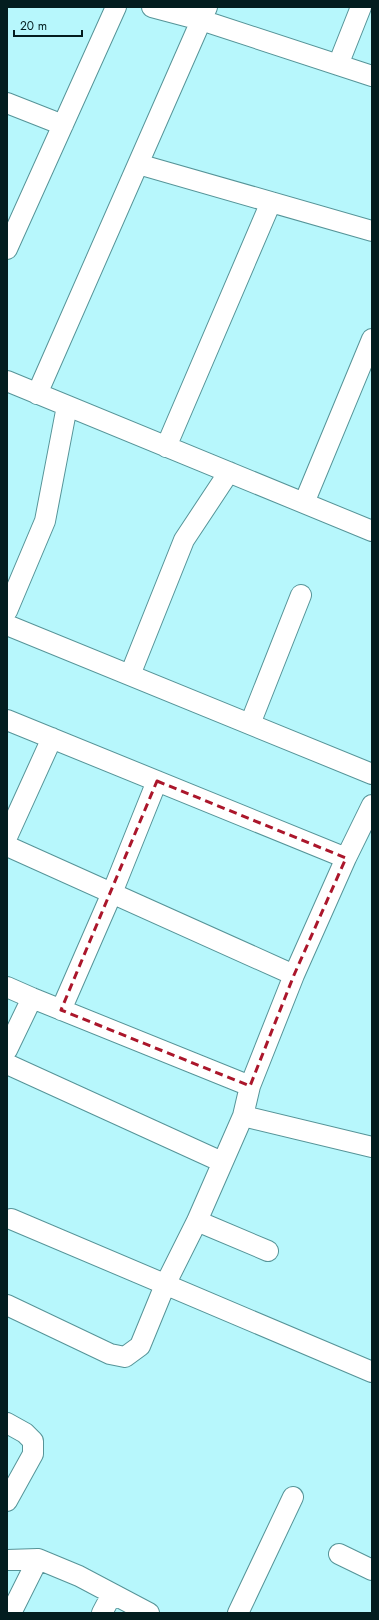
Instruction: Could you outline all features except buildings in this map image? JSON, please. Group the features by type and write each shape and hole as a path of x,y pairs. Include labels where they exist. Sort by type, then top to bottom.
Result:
{"street":[{"path":"7,249 116,7"},
{"path":"152,7 204,14 338,65 372,76"},
{"path":"338,65 361,7"},
{"path":"37,394 204,14"},
{"path":"7,104 63,125"},
{"path":"138,164 372,231"},
{"path":"166,447 272,202"},
{"path":"304,503 372,339"},
{"path":"7,381 372,531"},
{"path":"7,611 45,521 67,406"},
{"path":"130,675 184,540 229,472"},
{"path":"250,724 301,595"},
{"path":"7,625 372,774"},
{"path":"7,720 346,858"},
{"path":"7,837 52,738"},
{"path":"61,1010 112,893 157,781"},
{"path":"7,1305 110,1354 125,1357 140,1346 165,1285 197,1221 243,1116 250,1086 294,975 346,858 372,804"},
{"path":"7,846 294,975"},
{"path":"7,987 250,1086"},
{"path":"7,1050 32,998"},
{"path":"7,1064 222,1162"},
{"path":"243,1116 370,1141"},
{"path":"11,1219 372,1372"},
{"path":"197,1221 268,1251"},
{"path":"7,1423 29,1437 32,1441 33,1447 33,1454 7,1501"},
{"path":"238,1613 293,1497"},
{"path":"339,1554 372,1570"},
{"path":"7,1560 38,1560 79,1576 149,1613"},
{"path":"11,1613 38,1560"},
{"path":"102,1613 112,1594"}],"highlighted area":[{"path":"157,781 346,858 294,975 250,1086 61,1010"}]}
